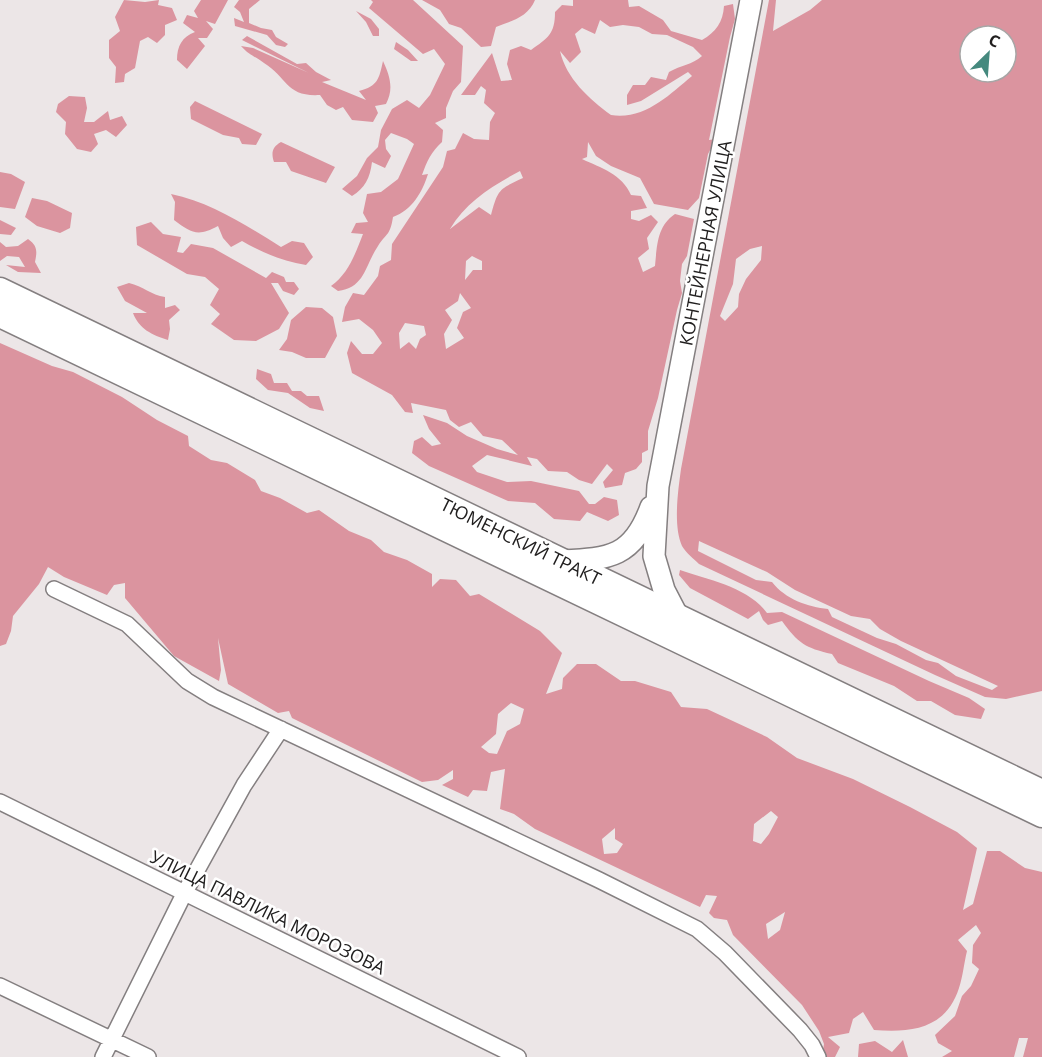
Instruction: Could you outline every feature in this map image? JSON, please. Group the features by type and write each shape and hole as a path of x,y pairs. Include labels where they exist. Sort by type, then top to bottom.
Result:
{"main road":[{"name":"ТЮМЕНСКИЙ ТРАКТ","path":"0,290 1042,792"},
{"name":"ТЮМЕНСКИЙ ТРАКТ","path":"0,315 1042,814"}],"street":[{"name":"КОНТЕЙНЕРНАЯ УЛИЦА","path":"678,617 664,590 654,556 658,486 751,0"},
{"name":"КОНТЕЙНЕРНАЯ УЛИЦА","path":"562,561 592,560 623,550 644,525 658,486"},
{"path":"54,589 127,624 187,681 213,697 599,880 697,929 725,953 800,1030 818,1057"},
{"path":"104,1057 185,892 244,785 280,729"},
{"name":"УЛИЦА ПАВЛИКА МОРОЗОВА","path":"0,802 518,1057"},
{"path":"0,986 148,1057"}],"shaded area":[{"path":"124,0 145,2 159,0 158,5 172,8 177,20 165,25 165,35 157,43 148,37 140,41 135,68 125,74 124,82 115,83 116,67 109,58 109,40 120,31 115,17"},
{"path":"201,0 228,0 215,24 206,21 213,29 207,38 198,38 205,46 187,69 177,60 178,50 184,39 195,32 183,23 187,15 198,18 194,11"},
{"path":"239,0 260,0 249,9 249,23 272,30 276,37 288,44 285,47 276,45 267,35 235,26 234,18 244,22 240,12 234,7"},
{"path":"371,0 413,0 463,46 461,82 453,91 446,108 446,118 435,123 443,130 442,142 432,153 426,165 422,175 428,174 423,188 406,210 393,217 389,231 359,280 347,289 338,291 331,286 347,269 363,234 351,233 356,223 368,222 363,213 367,194 381,192 398,179 414,144 391,133 385,140 386,149 391,156 385,168 372,162 368,178 360,190 352,196 342,189 357,176 367,158 378,147 381,130 392,109 407,100 419,108 430,95 445,64 434,49 423,54 369,8 373,2"},
{"path":"422,0 535,0 524,14 496,27 491,46 481,47 461,28 449,24 440,10"},
{"path":"573,0 628,0 629,7 639,6 663,20 671,31 702,40 718,26 724,6 733,4 735,19 709,140 716,139 708,154 699,198 688,210 654,204 640,178 611,166 596,156 588,142 587,157 582,159 617,177 631,195 641,196 647,208 631,211 631,219 639,221 651,215 658,222 647,238 649,249 638,258 643,272 655,266 661,230 669,219 675,214 694,219 687,256 682,264 680,281 682,293 658,398 648,431 648,450 642,453 642,462 636,469 625,473 622,485 605,488 603,482 613,470 607,464 592,484 579,480 567,472 548,471 537,459 527,457 532,466 487,455 472,466 477,472 507,482 531,481 579,491 589,504 595,504 604,497 617,500 619,515 608,521 587,512 580,521 554,519 535,503 508,501 429,466 412,453 414,441 422,437 432,446 441,444 429,429 423,415 447,423 467,436 497,449 518,455 502,440 483,436 471,422 459,427 450,420 446,410 411,403 413,413 405,412 392,395 352,373 347,353 351,341 362,354 373,354 382,343 373,330 359,319 342,322 345,307 353,293 364,295 378,276 380,266 391,260 392,244 443,167 447,151 455,149 463,133 474,139 489,140 490,122 495,113 484,103 486,90 481,86 475,95 461,95 492,53 501,81 512,80 507,64 510,50 521,46 531,50 552,31 555,12 562,5 573,6","holes":["600,20 610,27 623,25 639,27 652,34 667,35 693,47 702,56 669,72 666,80 651,77 645,85 633,85 627,95 627,105 641,101 688,72 692,76 656,104 635,114 611,115 573,79 560,51 570,63 581,52 575,34 582,28 595,34","520,171 523,178 501,191 491,215 479,207 450,229 456,219 490,189","472,256 482,261 482,270 473,270 465,280 466,261","460,293 471,308 463,312 457,328 464,338 446,349 444,334 452,320 445,310 458,301","405,323 424,326 426,335 420,339 416,349 409,342 400,349 399,333"]},
{"path":"769,0 776,0 773,31 810,10 822,0 1042,0 1042,691 1006,699 985,697 699,564 684,549 679,538 677,508","holes":["762,246 761,260 746,279 739,294 738,307 725,321 720,316 733,284 736,259 750,249","699,541 767,572 795,590 851,616 870,619 880,629 901,641 998,686 992,690 956,676 938,663 926,660 896,644 877,638 832,617 828,609 797,601 783,593 772,582 756,580 698,551"]},
{"path":"356,11 371,19 379,29 379,36 373,36 366,22"},
{"path":"247,36 297,64 306,63 316,72 331,80 322,82 366,100 359,91 370,87 377,81 383,61 390,82 390,93 386,104 375,106 378,113 373,122 352,120 343,107 336,110 327,105 320,95 309,95 294,90 272,69 241,46 253,48 309,73 242,40"},
{"path":"396,42 418,61 411,61 394,49"},
{"path":"69,96 85,97 87,108 84,122 94,122 108,111 110,120 122,116 127,125 116,137 106,130 94,134 98,144 91,152 77,149 65,134 66,122 56,112 58,104"},
{"path":"195,101 262,134 256,145 242,144 239,138 223,135 191,119 190,107"},
{"path":"281,142 335,167 326,183 291,171 286,162 274,162 273,150"},
{"path":"0,172 11,174 25,182 15,209 0,207"},
{"path":"171,194 214,209 281,247 292,241 304,243 313,257 306,265 273,256 242,241 231,247 223,238 218,226 205,232 190,231 174,220 175,202"},
{"path":"32,198 47,201 72,213 70,228 60,233 37,226 25,217"},
{"path":"0,220 16,228 11,235 0,234"},
{"path":"151,222 163,234 181,237 177,252 183,253 191,244 213,248 266,278 272,272 284,277 286,282 294,282 299,289 294,295 283,291 278,283 271,283 289,313 279,329 256,341 234,340 211,324 220,314 210,305 219,289 205,277 187,274 137,245 136,227"},
{"path":"28,239 35,247 35,262 41,273 18,272 6,265 25,267 19,257 7,256 0,261 0,242 6,247 18,246"},
{"path":"129,283 165,297 165,308 175,305 180,310 169,320 168,340 151,333 136,319 133,313 147,313 125,301 117,287"},
{"path":"306,307 322,308 333,317 337,336 325,358 306,358 279,350 287,339 291,320"},
{"path":"0,343 52,366 73,372 122,397 157,420 188,436 189,446 211,460 227,463 255,480 261,491 280,498 307,513 319,510 349,531 371,540 384,552 407,560 432,574 432,587 440,579 456,580 470,596 479,594 540,631 562,653 546,694 562,689 563,678 577,664 596,664 621,681 635,681 671,692 681,707 707,709 767,737 797,758 853,779 957,832 977,848 963,910 973,904 987,851 1000,851 1025,868 1042,872 1042,1057 1023,1057 1028,1038 1019,1038 1014,1057 942,1057 952,1051 938,1043 935,1035 955,1016 962,996 971,986 979,969 972,963 973,945 981,933 976,925 958,940 967,951 962,979 953,1002 936,1020 914,1029 874,1030 863,1012 853,1019 849,1033 828,1037 840,1047 835,1057 822,1057 824,1044 819,1031 802,1005 733,935 727,920 714,918 709,913 717,896 706,895 700,907 535,829 514,814 500,809 505,769 491,772 487,791 473,790 468,797 442,785 453,779 453,770 438,780 422,782 292,718 289,711 278,713 228,684 218,638 221,670 219,681 174,656 125,598 125,583 114,585 107,595 64,577 48,567 39,584 13,616 6,644 0,646","holes":["511,703 524,709 520,724 507,731 497,754 489,753 481,747 496,734 498,714","771,811 778,817 761,844 753,841 754,824","615,828 615,839 623,844 617,853 604,854 602,839","785,912 780,930 768,939 766,924"]},
{"path":"257,369 271,374 274,383 287,383 292,391 301,391 307,396 319,396 324,411 310,408 288,393 268,390 256,379"},
{"path":"680,570 739,591 759,604 767,613 782,612 969,698 985,709 981,719 955,715 931,701 917,701 894,686 838,663 832,654 803,644 782,621 768,625 759,611 748,619 690,588 679,575"},
{"path":"903,1040 908,1057 858,1057 859,1044 875,1041 892,1052"}]}
